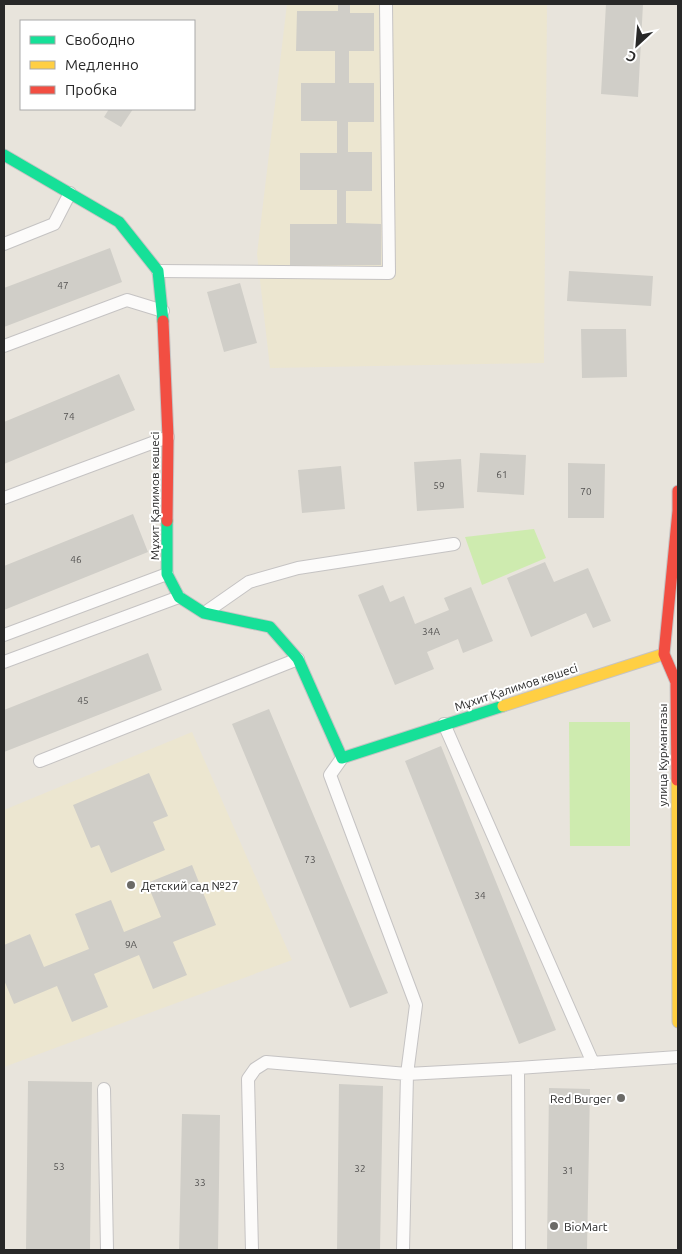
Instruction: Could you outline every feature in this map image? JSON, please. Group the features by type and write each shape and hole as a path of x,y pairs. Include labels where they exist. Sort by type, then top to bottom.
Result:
{"street":[{"path":"4,155 119,222 158,271"},
{"name":"Мұхит Қалимов көшесі","path":"158,271 163,311 168,437 167,574 179,597 204,613 270,627 298,659 342,758 664,654"},
{"name":"улица Курмангазы","path":"678,491 678,510 664,654 677,682 678,1022"}],"lane":[{"path":"158,271 389,273 386,4"},
{"path":"4,244 54,224 70,194"},
{"path":"4,346 127,300 163,311"},
{"path":"4,498 168,437"},
{"path":"204,613 249,582 298,568 454,544"},
{"path":"4,635 167,574"},
{"path":"4,662 179,597"},
{"path":"40,761 298,659"},
{"path":"444,724 593,1063"},
{"path":"342,758 330,775 416,1005 407,1074 403,1250"},
{"path":"252,1250 248,1079 256,1069 266,1062 407,1074 678,1057"},
{"path":"518,1068 519,1250"},
{"path":"104,1089 107,1250"}],"shaded area":[{"path":"287,4 547,4 544,363 270,368 257,254"},
{"name":"Детский сад №27","path":"192,732 292,960 4,1067 4,810"}],"green space":[{"path":"534,529 546,558 482,585 465,537"},
{"path":"569,722 630,722 630,846 570,846"}],"building":[{"path":"338,4 350,4 350,13 374,13 374,51 349,51 349,83 374,83 374,122 348,122 348,152 372,152 372,191 346,191 346,223 381,224 381,265 290,265 290,224 337,224 337,190 300,190 300,153 337,153 337,121 301,121 301,83 335,83 335,51 296,51 297,11 338,11"},
{"path":"606,4 643,4 638,97 601,94"},
{"path":"108,110 132,110 121,127 104,117"},
{"path":"110,248 122,282 4,327 4,288"},
{"path":"569,271 653,276 651,306 567,301"},
{"path":"240,283 257,343 224,352 207,292"},
{"path":"581,329 626,329 627,377 582,378"},
{"path":"119,374 135,410 4,464 4,422"},
{"path":"480,453 526,455 524,495 477,492"},
{"path":"461,459 464,508 417,511 414,462"},
{"path":"568,463 605,464 604,518 568,518"},
{"path":"341,466 345,509 302,513 298,470"},
{"path":"133,514 148,552 4,610 4,566"},
{"path":"545,562 554,582 588,568 611,621 593,628 586,613 531,637 507,578"},
{"path":"383,585 390,602 404,596 415,624 449,610 444,598 471,587 493,641 463,653 458,639 427,652 434,669 395,685 358,595"},
{"path":"148,653 162,690 4,752 4,710"},
{"path":"269,709 388,993 350,1008 232,724"},
{"path":"441,746 556,1030 519,1044 405,761"},
{"path":"149,773 168,816 153,822 165,850 111,873 99,845 91,848 73,805"},
{"path":"192,865 216,925 173,942 187,975 153,989 139,955 94,974 108,1007 72,1022 57,986 14,1004 4,980 4,945 30,934 44,967 89,949 75,914 111,900 124,932 161,917 147,883"},
{"path":"28,1081 92,1082 90,1250 26,1250"},
{"path":"339,1084 383,1086 380,1250 337,1250"},
{"path":"549,1088 590,1089 587,1250 547,1250"},
{"path":"182,1114 220,1115 218,1250 179,1250"}],"traffic: fast":[{"path":"4,155 119,222 158,271 163,321"},
{"path":"167,521 167,574 179,597 204,613 270,627 298,659 342,758 503,706"}],"traffic: slow":[{"path":"503,706 664,654"},
{"path":"677,780 678,1022"}],"traffic: jam":[{"path":"163,321 168,437 167,521"},
{"path":"677,780 676,682 664,654 678,511 678,491"}],"place":[{"name":"Детский сад №27","path":"131,885"},
{"name":"Red Burger","path":"621,1098"},
{"name":"BioMart","path":"554,1226"}]}
